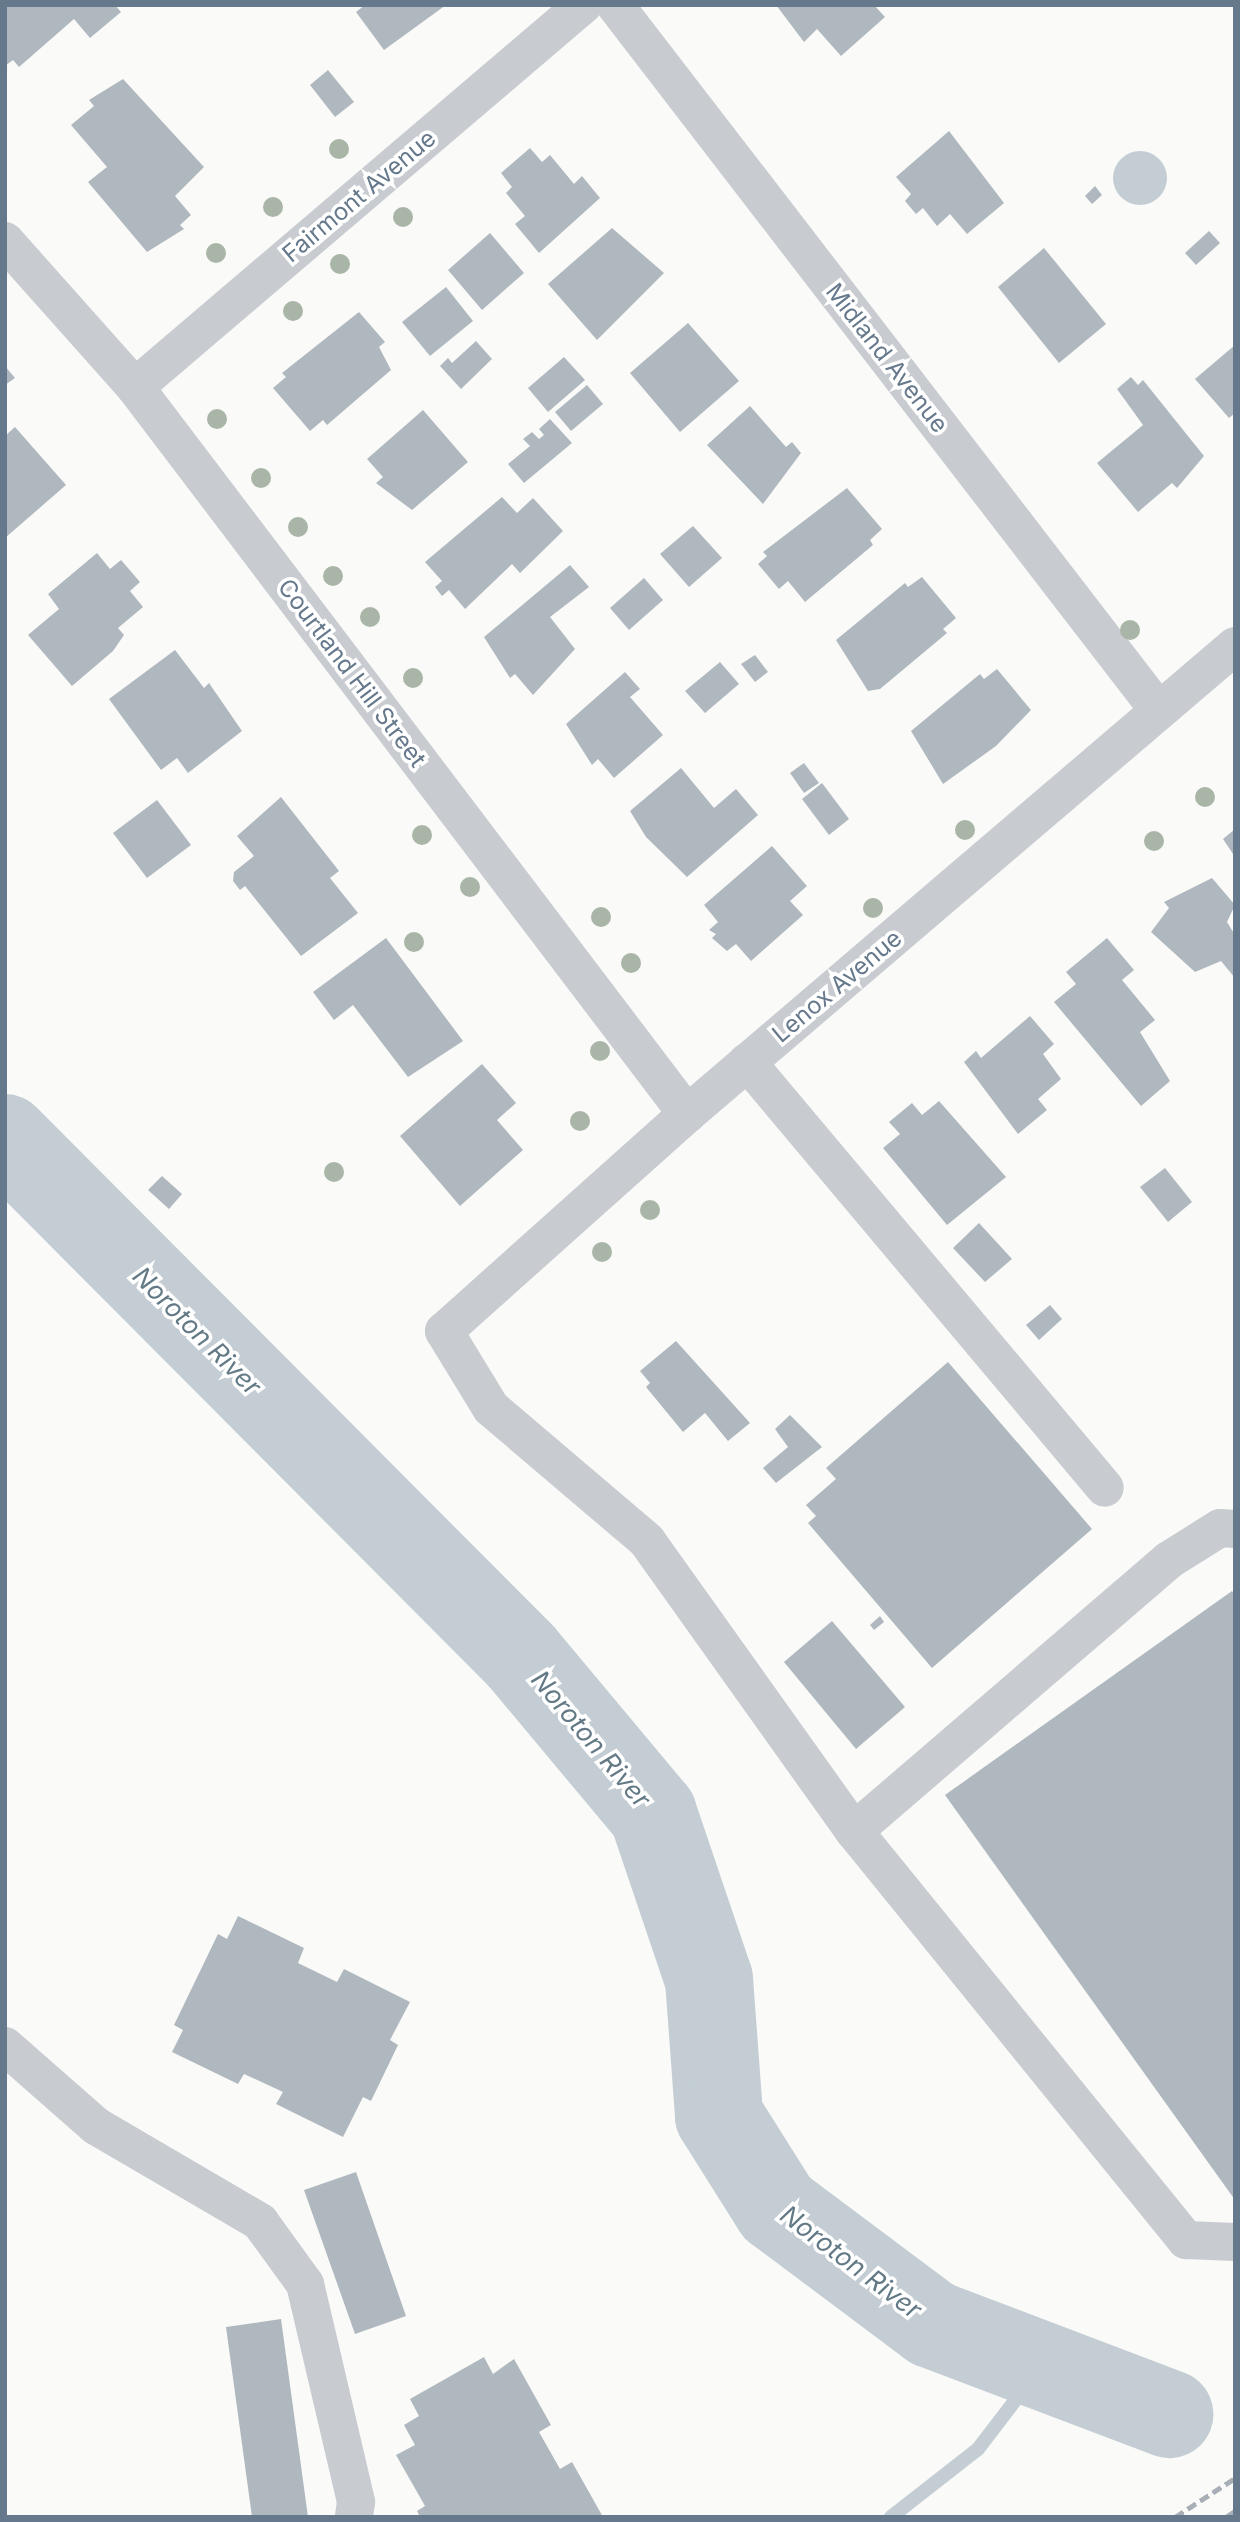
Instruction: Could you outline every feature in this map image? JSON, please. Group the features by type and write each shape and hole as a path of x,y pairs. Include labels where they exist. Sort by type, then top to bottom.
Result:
{"street":[{"name":"Fairmont Avenue","path":"135,387 583,5"},
{"name":"Midland Avenue","path":"615,5 1159,711"},
{"name":"Courtland Hill Street","path":"5,241 135,387 687,1114"},
{"name":"Lenox Avenue","path":"854,1831 647,1541 491,1408 444,1331 747,1062 1235,646"},
{"path":"747,1062 1105,1488"},
{"path":"1235,1529 1220,1528 1170,1560 854,1831 1186,2240 1235,2242"},
{"path":"5,2046 96,2126 260,2222 304,2284 356,2502 354,2517"}],"shaded area":[{"path":"1140,151 1159,159 1167,178 1159,197 1140,205 1121,197 1113,178 1121,159"}],"building":[{"path":"5,5 115,5 121,12 90,38 74,19 19,67 13,60 5,66"},
{"path":"365,5 446,5 384,50 356,12"},
{"path":"776,5 874,5 885,17 841,56 817,29 804,42"},
{"path":"328,70 354,102 335,117 310,85"},
{"path":"123,79 204,167 175,196 191,215 180,225 184,229 147,252 88,182 107,167 71,125 94,106 89,100"},
{"path":"949,131 1004,203 967,234 950,214 937,226 923,208 916,214 905,201 911,194 896,177"},
{"path":"530,148 542,162 550,155 574,184 582,176 600,198 539,253 515,224 525,216 506,193 512,187 501,173"},
{"path":"1095,186 1102,195 1092,204 1085,196"},
{"path":"612,228 664,273 597,340 548,284"},
{"path":"1209,231 1220,243 1196,265 1185,253"},
{"path":"490,233 524,273 482,310 448,270"},
{"path":"1044,248 1106,324 1059,363 998,287"},
{"path":"446,287 473,321 430,356 402,322"},
{"path":"359,312 385,342 379,347 391,370 327,425 323,420 310,431 273,388 286,377 282,373"},
{"path":"688,323 739,381 680,432 630,373"},
{"path":"476,341 492,359 461,389 440,366 448,358 452,363"},
{"path":"1235,345 1235,413 1229,418 1195,379"},
{"path":"564,357 585,380 548,412 528,388"},
{"path":"5,366 15,378 5,385"},
{"path":"1131,377 1138,385 1143,380 1204,456 1177,488 1172,483 1138,512 1097,463 1143,425 1117,389"},
{"path":"587,385 603,404 571,431 555,412"},
{"path":"750,406 786,447 792,442 801,453 763,504 707,445"},
{"path":"423,410 468,462 412,510 376,483 383,477 367,459"},
{"path":"550,419 572,443 524,483 508,464 530,446 523,439 532,432 539,439 544,435 539,429"},
{"path":"15,427 66,485 5,538 5,436"},
{"path":"847,488 882,529 870,540 873,545 805,602 788,581 779,589 758,564 767,556 763,552"},
{"path":"502,497 517,513 533,498 563,531 520,573 512,564 465,609 449,590 442,596 435,587 442,581 425,562"},
{"path":"693,526 722,558 689,587 660,554"},
{"path":"97,553 110,569 121,560 140,582 130,591 143,607 118,628 124,635 113,651 72,686 28,635 59,609 48,594"},
{"path":"570,565 589,587 550,617 575,649 533,695 515,674 510,678 484,637"},
{"path":"922,577 956,618 943,629 947,633 880,689 868,691 836,640 905,583 908,587"},
{"path":"644,578 663,600 629,630 610,608"},
{"path":"175,650 204,688 209,683 242,731 188,773 177,758 161,770 109,699"},
{"path":"755,655 768,672 755,682 741,664"},
{"path":"720,662 739,684 705,713 685,691"},
{"path":"997,669 1031,710 996,746 943,784 911,731 980,674 984,679"},
{"path":"625,672 640,689 630,697 663,735 614,778 598,759 592,765 566,724"},
{"path":"804,763 819,783 804,793 790,773"},
{"path":"681,768 714,808 736,789 758,815 687,877 646,837 630,811"},
{"path":"822,783 849,819 829,835 802,799"},
{"path":"281,797 339,871 330,878 358,913 301,956 245,886 240,890 233,881 234,872 254,856 237,836"},
{"path":"157,800 191,845 147,878 113,833"},
{"path":"1235,829 1235,857 1223,839"},
{"path":"772,846 807,886 790,901 803,915 751,961 736,944 727,951 712,938 716,934 709,930 718,922 704,905"},
{"path":"1212,878 1235,905 1227,922 1235,935 1235,978 1221,961 1195,972 1151,932 1169,908 1164,902"},
{"path":"386,938 463,1041 408,1077 353,1005 334,1020 313,992"},
{"path":"1107,938 1134,970 1122,980 1155,1020 1140,1032 1170,1081 1141,1106 1054,1002 1076,984 1066,972"},
{"path":"1030,1016 1054,1044 1043,1054 1061,1079 1038,1099 1047,1110 1018,1134 964,1062 976,1051 981,1058"},
{"path":"482,1064 516,1103 497,1120 523,1150 460,1206 400,1136"},
{"path":"939,1101 1006,1177 947,1225 883,1148 900,1134 889,1122 912,1103 922,1115"},
{"path":"1165,1168 1192,1202 1168,1222 1140,1187"},
{"path":"162,1176 182,1194 169,1209 148,1190"},
{"path":"979,1223 1012,1259 985,1282 953,1248"},
{"path":"1050,1305 1062,1319 1039,1340 1026,1325"},
{"path":"676,1341 750,1423 728,1441 705,1413 683,1432 646,1387 650,1383 640,1371"},
{"path":"948,1362 1092,1529 932,1668 808,1523 816,1516 806,1505 836,1479 826,1468"},
{"path":"790,1415 822,1447 776,1483 763,1468 788,1447 775,1429"},
{"path":"1232,1591 1235,1596 1235,2200 945,1795"},
{"path":"880,1616 884,1622 874,1630 870,1625"},
{"path":"832,1621 905,1707 856,1749 784,1662"},
{"path":"238,1916 304,1948 298,1963 337,1982 344,1969 410,2002 390,2040 398,2045 371,2101 363,2097 343,2137 276,2104 283,2092 244,2074 238,2084 172,2052 183,2030 174,2025 218,1934 227,1939"},
{"path":"356,2172 406,2316 355,2334 304,2190"},
{"path":"281,2319 308,2517 252,2517 226,2327"},
{"path":"484,2357 493,2374 514,2359 551,2425 539,2432 560,2469 572,2462 603,2517 420,2517 417,2511 425,2506 396,2455 415,2445 404,2425 419,2416 410,2399"}],"waterway":[{"name":"Noroton River","path":"5,1138 521,1656 653,1814 709,1979 719,2116 777,2208 932,2324 1169,2414"},
{"path":"891,2517 978,2449 1040,2368"}],"railway":[{"path":"1175,2517 1235,2478"},
{"path":"1226,2517 1235,2511"}]}
